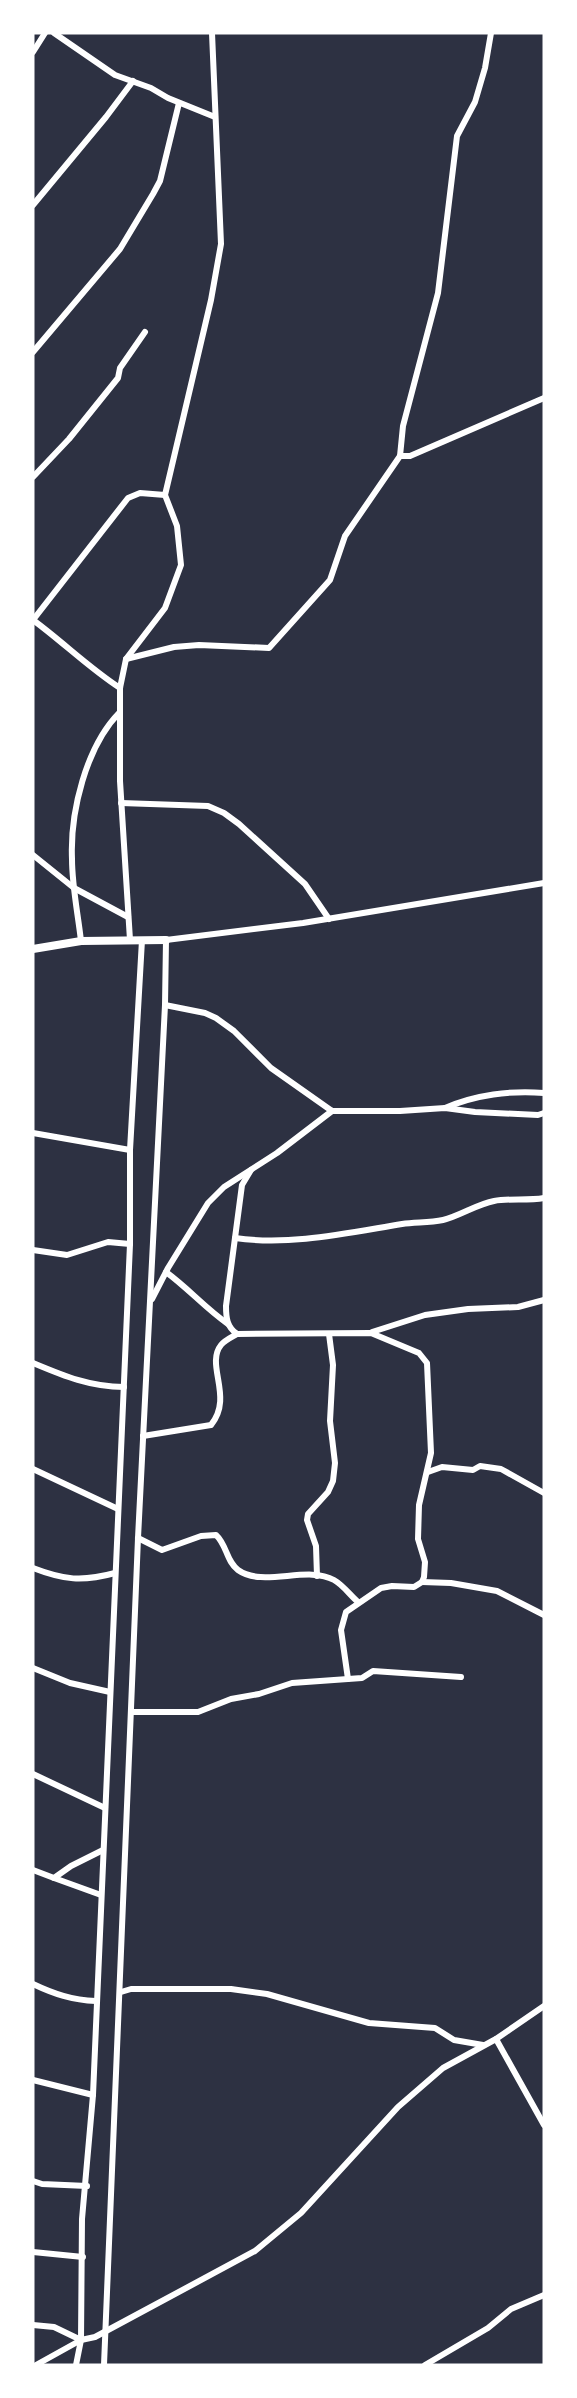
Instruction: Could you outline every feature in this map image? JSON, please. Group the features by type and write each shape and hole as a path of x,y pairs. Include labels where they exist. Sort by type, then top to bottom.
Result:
{"street":[{"path":"33,52 45,33"},
{"path":"54,33 102,67 215,117"},
{"path":"130,940 121,802 120,688 126,659 165,608 181,565 177,526 165,495 211,300 221,244 212,33"},
{"path":"126,659 182,646 269,648 330,580 345,536 400,456 403,426 438,292 457,136 475,102 485,68 491,33"},
{"path":"33,205 133,81"},
{"path":"33,352 120,249 153,194 160,181 179,103"},
{"path":"33,477 69,440 118,378 120,368 145,332"},
{"path":"400,456 410,456 544,398"},
{"path":"120,688 94,671 67,646 33,620 128,498 140,493 165,495"},
{"path":"81,941 74,888 73,827 82,785 98,741 105,727 119,713"},
{"path":"121,802 208,806 224,813 240,824 305,884 329,919"},
{"path":"33,855 74,888 128,917"},
{"path":"33,949 81,941 166,940 329,919 544,883"},
{"path":"75,2365 81,2340 82,2219 87,2186 93,2095 130,1244 130,1150 142,940"},
{"path":"104,2365 138,1538 165,1005 166,940"},
{"path":"165,1005 206,1013 216,1018 234,1031 271,1068 332,1111 400,1111 445,1108 475,1112 538,1115 544,1113"},
{"path":"445,1108 461,1101 502,1094 544,1093"},
{"path":"150,1303 208,1203 224,1187 277,1153 332,1111"},
{"path":"33,1132 130,1150"},
{"path":"228,1324 226,1306 242,1185 251,1170"},
{"path":"235,1238 262,1242 346,1235 407,1224 434,1222 458,1216 493,1201 529,1201 544,1198"},
{"path":"33,1250 67,1255 108,1242 130,1244"},
{"path":"166,1272 186,1287 206,1309 228,1324 237,1334"},
{"path":"143,1436 210,1425 215,1420 222,1394 217,1371 219,1350 237,1334 371,1333 425,1315 468,1309 518,1307 544,1300"},
{"path":"371,1333 419,1353 427,1363 431,1453 419,1504 418,1539 425,1562 422,1582"},
{"path":"317,1576 316,1546 307,1520 308,1514 328,1492 333,1481 335,1463 330,1421 333,1365 328,1334"},
{"path":"33,1363 69,1379 87,1384 124,1387"},
{"path":"428,1472 442,1467 473,1470 480,1466 501,1468 544,1493"},
{"path":"33,1469 117,1509"},
{"path":"138,1538 162,1550 201,1536 216,1535 229,1561 247,1575 317,1576 333,1580 358,1602"},
{"path":"33,1568 75,1580 92,1580 115,1573"},
{"path":"348,1679 340,1630 346,1612 381,1588 414,1587 422,1582 451,1583 496,1592 544,1615"},
{"path":"33,1668 70,1683 110,1692"},
{"path":"131,1712 198,1712 231,1699 259,1694 292,1683 362,1678 373,1671 461,1677"},
{"path":"33,1774 105,1809"},
{"path":"54,1878 71,1866 103,1850"},
{"path":"33,1870 101,1894"},
{"path":"33,1984 57,1996 74,2000 96,2001"},
{"path":"121,1992 132,1989 231,1989 267,1994 369,2023 435,2028 454,2040 483,2045"},
{"path":"36,2365 81,2340 95,2337 255,2251 302,2213 398,2107 443,2068 496,2039 544,2006"},
{"path":"496,2039 544,2125"},
{"path":"33,2080 93,2095"},
{"path":"33,2181 42,2184 87,2186"},
{"path":"33,2252 83,2257"},
{"path":"425,2365 488,2328 511,2309 544,2295"},
{"path":"33,2325 54,2327 81,2340"}]}
